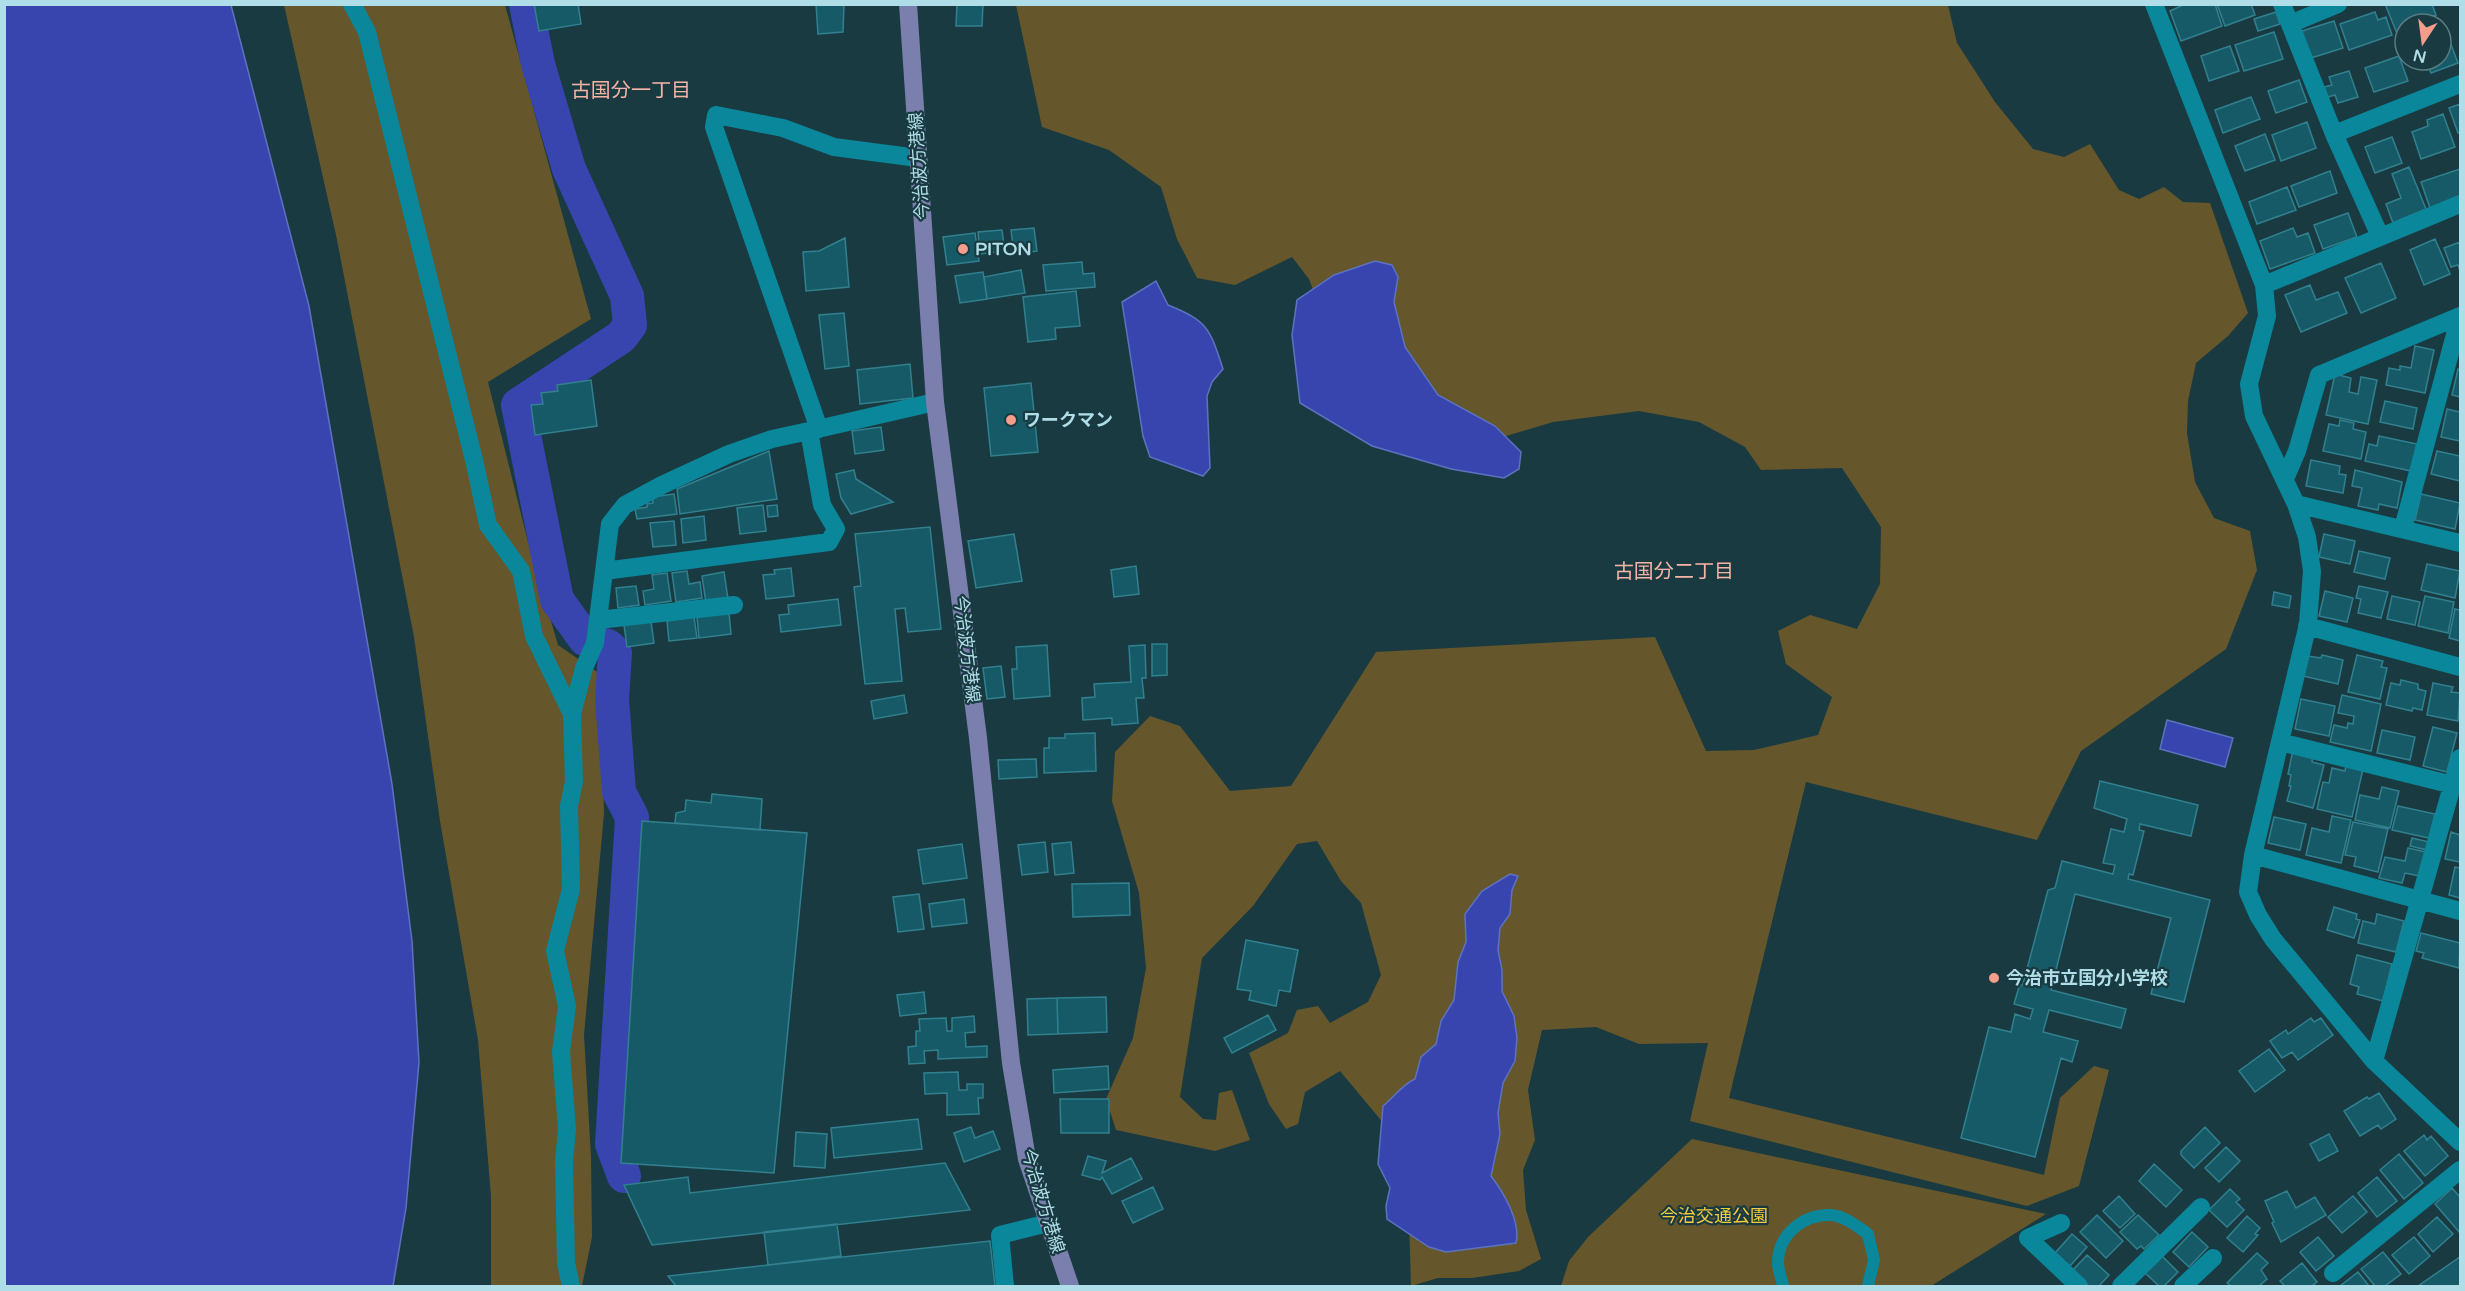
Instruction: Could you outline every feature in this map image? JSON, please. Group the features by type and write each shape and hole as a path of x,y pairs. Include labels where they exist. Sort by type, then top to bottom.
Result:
{"main road":[{"name":"今治波方港線","path":"908,4 935,402 978,738 1011,1063 1027,1159 1070,1287"}],"street":[{"path":"352,4 368,32 470,441 488,525 521,571 534,636 572,714"},
{"path":"2154,4 2264,285 2267,316 2249,384 2254,416 2296,504 2307,537 2312,571 2307,626 2253,855 2248,892 2258,915 2273,939 2374,1061 2460,1142"},
{"path":"2282,4 2334,134 2380,236"},
{"path":"2290,24 2338,4"},
{"path":"2334,134 2460,84"},
{"path":"604,571 830,542 836,529 822,505 814,430 714,127 716,115 783,128 834,147 918,158"},
{"path":"2264,285 2460,204"},
{"path":"2286,479 2297,452 2319,375 2460,316"},
{"path":"2403,528 2460,316"},
{"path":"571,1287 566,1263 564,1162 567,1129 561,1052 567,1006 555,951 571,889 569,806 574,782 572,714 584,668 595,643 610,524 625,505 729,454 772,439 935,402"},
{"path":"2296,504 2460,543"},
{"path":"598,620 734,605"},
{"path":"2307,626 2460,667"},
{"path":"2280,742 2453,785"},
{"path":"2374,1061 2460,758"},
{"path":"2253,855 2460,910"},
{"path":"2333,1273 2460,1170"},
{"path":"2121,1287 2201,1207"},
{"path":"2061,1222 2028,1238 2079,1287"},
{"path":"1005,1287 1000,1235 1048,1223"},
{"path":"2183,1287 2213,1258"}],"lane":[{"path":"1783,1287 1778,1263 1783,1240 1795,1226 1813,1217 1832,1215 1852,1223 1868,1234 1874,1260 1868,1287"}],"green space":[{"path":"284,5 505,5 591,319 488,382 530,550 558,645 600,674 604,813 584,1035 591,1157 592,1237 582,1286 491,1286 491,1196 478,1040 440,821 414,637 336,235"},
{"path":"1016,5 1948,5 1957,43 1995,102 2033,149 2064,157 2090,144 2119,190 2139,199 2164,187 2183,202 2210,203 2248,313 2228,336 2196,363 2188,401 2187,433 2195,482 2214,518 2250,531 2257,570 2226,649 2081,751 2037,840 1806,782 1729,1098 2044,1175 2060,1098 2094,1066 2109,1070 2079,1186 2027,1206 1690,1121 1708,1043 1639,1044 1596,1027 1542,1030 1528,1090 1535,1140 1523,1170 1526,1210 1541,1259 1519,1271 1472,1278 1438,1278 1411,1286 1409,1221 1395,1137 1340,1071 1305,1092 1298,1124 1286,1129 1269,1104 1249,1053 1288,1033 1297,1010 1318,1006 1330,1023 1368,1002 1381,975 1361,903 1341,881 1317,841 1297,844 1253,906 1202,958 1180,1097 1203,1119 1216,1120 1219,1093 1232,1090 1250,1140 1215,1151 1116,1130 1106,1099 1133,1038 1146,968 1139,893 1112,801 1115,752 1150,716 1180,726 1230,791 1291,786 1376,652 1655,637 1706,751 1754,750 1818,735 1832,697 1786,664 1778,631 1810,615 1857,629 1880,584 1881,527 1842,468 1761,470 1745,447 1699,422 1639,411 1553,422 1473,446 1342,366 1309,279 1292,257 1235,285 1197,278 1177,239 1161,187 1109,150 1042,127"},
{"name":"今治交通公園","path":"1692,1139 2046,1214 1931,1286 1561,1286 1569,1261 1588,1237"}],"shaded area":[{"path":"5,4 231,5 309,306 392,784 412,941 419,1062 406,1208 393,1286 5,1286"},
{"path":"1375,261 1392,265 1398,277 1394,302 1405,347 1438,395 1495,426 1521,452 1519,469 1504,478 1451,469 1372,446 1300,403 1292,335 1297,300 1334,275"},
{"path":"1156,281 1168,305 1192,316 1206,328 1215,344 1223,369 1212,382 1207,396 1210,468 1203,476 1150,457 1143,436 1122,302"},
{"path":"2167,720 2233,738 2225,767 2160,749"},
{"path":"1510,874 1518,876 1512,890 1510,914 1500,928 1498,950 1502,970 1502,991 1514,1016 1517,1038 1515,1061 1503,1083 1498,1113 1500,1134 1491,1176 1506,1199 1514,1217 1516,1243 1446,1252 1429,1247 1387,1219 1386,1206 1390,1188 1378,1164 1383,1106 1415,1079 1421,1057 1436,1044 1441,1021 1454,1000 1458,962 1466,942 1465,914 1482,891"}],"building":[{"path":"534,4 578,4 581,24 539,31"},
{"path":"816,4 844,4 843,32 818,34"},
{"path":"957,4 983,4 982,26 956,26"},
{"path":"2181,4 2215,4 2222,26 2181,41 2170,11"},
{"path":"2217,4 2251,4 2255,15 2225,26"},
{"path":"2385,4 2432,4 2435,12 2393,12 2393,24"},
{"path":"2276,12 2280,24 2258,31 2254,19"},
{"path":"2375,12 2378,20 2386,17 2392,35 2349,50 2340,24"},
{"path":"2334,21 2343,48 2311,58 2302,31"},
{"path":"2274,32 2283,59 2244,71 2235,45"},
{"path":"2230,46 2239,71 2209,81 2201,56"},
{"path":"2453,50 2458,63 2453,65"},
{"path":"2393,58 2393,72 2405,72 2408,81 2374,92 2365,68"},
{"path":"2349,71 2358,97 2338,103 2335,95 2328,97 2324,87 2332,85 2329,77"},
{"path":"2299,80 2307,102 2276,113 2268,91"},
{"path":"2251,97 2260,119 2223,133 2215,110"},
{"path":"2460,104 2460,132 2458,133 2449,108"},
{"path":"2443,114 2455,147 2421,159 2412,132 2428,126 2427,120"},
{"path":"2307,122 2316,148 2281,161 2272,135"},
{"path":"2265,134 2275,160 2245,171 2235,146"},
{"path":"2392,137 2402,163 2375,173 2365,147"},
{"path":"2409,167 2426,209 2393,223 2386,204 2401,198 2392,174"},
{"path":"2460,169 2460,198 2430,208 2421,182"},
{"path":"2330,171 2337,193 2299,207 2291,186"},
{"path":"2287,187 2296,210 2257,224 2249,202"},
{"path":"2348,213 2357,237 2323,249 2314,225"},
{"path":"1034,228 1037,251 1014,254 1011,230"},
{"path":"2293,228 2297,237 2308,233 2315,253 2270,269 2260,241"},
{"path":"1002,230 1004,245 996,246 997,252 980,254 978,232"},
{"path":"975,233 979,261 947,265 943,237"},
{"path":"845,238 849,287 806,291 803,252 819,251"},
{"path":"2435,239 2450,274 2424,285 2410,250"},
{"path":"2460,242 2460,271 2458,265 2451,267 2444,248"},
{"path":"1082,262 1083,274 1094,273 1095,287 1046,291 1043,265"},
{"path":"2381,263 2396,298 2361,313 2345,278"},
{"path":"1021,270 1025,293 987,299 984,277"},
{"path":"983,272 987,299 960,303 955,276"},
{"path":"2310,285 2316,300 2338,292 2347,313 2301,332 2285,295"},
{"path":"1076,291 1080,326 1055,328 1056,339 1028,342 1023,297"},
{"path":"844,313 849,366 825,369 819,315"},
{"path":"2415,346 2434,350 2425,393 2386,385 2389,368 2400,370 2400,366 2411,368"},
{"path":"910,364 913,398 860,404 857,370"},
{"path":"2458,369 2460,370 2460,397 2452,395"},
{"path":"2335,374 2351,378 2349,392 2358,394 2361,377 2377,380 2368,424 2326,415"},
{"path":"591,380 597,426 535,435 531,405 543,404 541,393 558,391 557,385"},
{"name":"ワークマン","path":"1031,383 1038,452 991,456 984,388"},
{"path":"2385,401 2417,408 2413,429 2380,422"},
{"path":"2447,409 2460,412 2460,441 2441,437"},
{"path":"2340,420 2354,423 2353,429 2366,432 2361,459 2323,451 2329,424 2339,426"},
{"path":"881,427 884,450 855,454 852,431"},
{"path":"2379,436 2417,444 2411,471 2365,461 2369,444 2377,446"},
{"path":"769,451 777,499 680,514 677,489"},
{"path":"2437,451 2460,456 2460,481 2431,474"},
{"path":"2311,460 2340,466 2339,474 2346,475 2343,493 2306,486"},
{"path":"854,470 856,479 893,502 851,514 841,498 836,474"},
{"path":"2355,470 2402,482 2397,508 2379,504 2378,510 2358,506 2362,488 2352,486"},
{"path":"674,494 677,514 637,519 635,509 647,507 647,504 653,503 652,497"},
{"path":"2421,494 2460,503 2455,529 2415,520"},
{"path":"763,505 766,531 740,534 737,508"},
{"path":"777,505 778,516 768,517 767,506"},
{"path":"704,516 706,540 683,543 681,519"},
{"path":"674,521 676,545 653,547 650,523"},
{"path":"930,527 941,629 908,632 905,608 895,609 902,681 865,684 854,587 861,586 855,534"},
{"path":"1014,534 1022,581 976,588 968,541"},
{"path":"2324,534 2355,541 2350,564 2319,557"},
{"path":"2359,551 2390,558 2385,579 2354,572"},
{"path":"2427,564 2460,571 2455,598 2421,590"},
{"path":"1136,566 1139,594 1114,597 1111,570"},
{"path":"791,568 794,596 766,599 763,575 775,574 774,570"},
{"path":"687,571 689,584 700,582 702,598 676,602 672,573"},
{"path":"724,572 728,599 706,603 702,576"},
{"path":"667,573 671,601 645,605 643,591 654,589 652,575"},
{"path":"636,586 639,605 618,608 616,588"},
{"path":"2359,586 2388,592 2381,618 2358,613 2361,599 2356,598"},
{"path":"2325,591 2353,598 2347,622 2319,616"},
{"path":"2274,592 2291,596 2289,608 2272,605"},
{"path":"2392,596 2420,602 2415,625 2387,619"},
{"path":"2425,596 2454,602 2448,633 2418,626"},
{"path":"838,599 841,625 781,632 779,615 789,614 788,605"},
{"path":"2455,609 2460,610 2460,641 2449,638"},
{"path":"729,613 731,634 699,638 697,617"},
{"path":"694,617 697,638 669,641 667,621"},
{"path":"651,621 654,643 627,647 624,625"},
{"path":"1152,644 1167,644 1167,675 1152,676"},
{"path":"1047,645 1050,696 1014,699 1012,669 1017,669 1016,647"},
{"path":"1145,645 1146,678 1142,678 1144,698 1136,698 1138,723 1112,725 1112,718 1083,720 1082,698 1095,697 1094,684 1131,682 1129,646"},
{"path":"2322,655 2343,660 2338,684 2303,676 2308,656 2321,658"},
{"path":"2357,655 2383,661 2381,667 2387,668 2380,699 2348,692"},
{"path":"1001,666 1005,697 987,699 983,668"},
{"path":"2401,680 2418,684 2418,689 2426,691 2422,710 2413,708 2412,711 2386,705 2391,683 2400,685"},
{"path":"2433,683 2453,687 2451,692 2460,693 2458,721 2427,715"},
{"path":"904,695 907,713 874,719 871,701"},
{"path":"2342,695 2381,704 2371,751 2330,742 2334,725 2347,728 2348,723 2353,724 2354,716 2338,713"},
{"path":"2301,699 2335,706 2329,736 2295,729"},
{"path":"2433,727 2457,733 2447,772 2423,766"},
{"path":"2382,730 2415,737 2410,760 2377,753"},
{"path":"1095,733 1096,771 1044,773 1044,748 1049,748 1049,738 1065,738 1065,734"},
{"path":"2293,750 2313,755 2312,762 2324,765 2313,808 2287,801 2291,786 2289,786 2291,775 2288,774"},
{"path":"1036,759 1037,777 999,779 998,760"},
{"path":"2346,765 2363,769 2352,817 2317,809 2323,782 2329,783 2332,768 2345,771"},
{"path":"2100,781 2198,805 2191,836 2140,824 2139,830 2144,831 2133,875 2129,874 2128,879 2210,900 2184,1002 2151,994 2171,918 2075,894 2051,990 2126,1009 2121,1028 2049,1010 2043,1032 2078,1041 2072,1062 2061,1058 2035,1157 1961,1138 1989,1027 2011,1032 2015,1014 2030,1019 2033,1009 2014,1004 2019,987 2023,984 2048,890 2055,888 2062,861 2113,874 2115,865 2103,863 2111,829 2124,832 2127,819 2094,808"},
{"path":"2382,787 2399,791 2390,828 2355,820 2360,795 2379,799"},
{"path":"712,794 762,799 760,830 675,823 676,813 685,811 686,800 711,803"},
{"path":"2398,806 2435,814 2429,838 2392,830"},
{"path":"2332,816 2351,820 2341,863 2306,855 2312,828 2329,832"},
{"path":"2274,817 2306,824 2300,850 2268,843"},
{"path":"642,821 807,833 774,1173 621,1163"},
{"path":"2353,822 2388,829 2378,872 2354,866 2356,857 2345,855"},
{"path":"2451,832 2460,835 2460,862 2445,859"},
{"path":"2412,838 2429,842 2427,850 2410,846"},
{"path":"1045,842 1048,872 1022,875 1018,845"},
{"path":"1071,842 1074,873 1055,875 1052,844"},
{"path":"962,844 967,878 923,884 918,850"},
{"path":"2408,848 2426,852 2420,876 2405,873 2402,883 2379,878 2385,857 2405,861"},
{"path":"2455,867 2460,868 2460,898 2449,895"},
{"path":"1129,883 1130,915 1073,917 1072,884"},
{"path":"919,894 924,929 898,932 893,897"},
{"path":"964,899 967,923 932,927 929,904"},
{"path":"2334,907 2357,914 2356,919 2360,920 2354,938 2327,930"},
{"path":"2377,914 2404,921 2396,952 2358,943 2363,921 2375,924"},
{"path":"2421,933 2460,943 2459,968 2422,958 2424,953 2416,951"},
{"path":"1246,940 1298,950 1290,992 1279,990 1276,1006 1249,1000 1251,991 1237,989"},
{"path":"2357,955 2392,964 2383,1001 2357,994 2359,987 2350,984"},
{"path":"924,992 926,1013 900,1016 897,995"},
{"path":"1106,997 1107,1032 1058,1034 1057,998"},
{"path":"1057,998 1058,1034 1028,1035 1027,999"},
{"path":"1268,1015 1276,1030 1232,1053 1224,1038"},
{"path":"974,1016 975,1032 965,1033 966,1047 987,1046 987,1057 938,1059 938,1050 924,1051 925,1063 909,1064 908,1047 916,1046 916,1031 920,1031 919,1019 946,1018 947,1031 952,1031 952,1018"},
{"path":"2311,1018 2314,1022 2321,1018 2333,1035 2298,1060 2292,1052 2282,1058 2270,1041 2286,1030 2288,1034"},
{"path":"2269,1049 2285,1070 2255,1092 2239,1071"},
{"path":"1108,1066 1109,1089 1054,1093 1053,1070"},
{"path":"958,1072 959,1090 967,1090 967,1084 983,1084 983,1098 978,1098 979,1114 947,1115 947,1093 925,1094 924,1073"},
{"path":"2379,1093 2396,1119 2381,1129 2378,1125 2360,1136 2344,1111 2367,1097 2369,1099"},
{"path":"1060,1099 1109,1099 1109,1133 1061,1133"},
{"path":"918,1119 922,1149 834,1158 831,1128"},
{"path":"971,1127 975,1138 993,1131 1000,1149 964,1162 954,1133"},
{"path":"2205,1127 2220,1143 2194,1168 2181,1155 2181,1151"},
{"path":"796,1132 827,1134 825,1168 794,1166"},
{"path":"2329,1134 2338,1151 2319,1161 2310,1144"},
{"path":"2424,1135 2427,1140 2431,1136 2448,1156 2425,1176 2404,1151"},
{"path":"2226,1147 2240,1161 2219,1182 2205,1168"},
{"path":"2399,1154 2423,1183 2404,1199 2380,1170"},
{"path":"1088,1156 1106,1161 1102,1173 1131,1158 1142,1179 1112,1194 1102,1177 1100,1180 1082,1175"},
{"path":"945,1163 970,1210 652,1245 624,1185 688,1177 690,1193"},
{"path":"2154,1164 2182,1190 2166,1207 2139,1181"},
{"path":"2377,1177 2397,1201 2377,1217 2358,1193"},
{"path":"1153,1187 1163,1209 1133,1223 1122,1201"},
{"path":"2452,1188 2460,1197 2460,1233 2435,1204"},
{"path":"2230,1189 2240,1199 2236,1202 2244,1210 2227,1227 2209,1210"},
{"path":"2287,1191 2296,1208 2315,1197 2326,1215 2281,1242 2265,1201"},
{"path":"2119,1196 2135,1214 2120,1228 2103,1211"},
{"path":"2353,1196 2367,1212 2342,1233 2328,1217"},
{"path":"2097,1215 2123,1241 2106,1258 2080,1232"},
{"path":"2138,1215 2159,1235 2144,1249 2141,1246 2137,1249 2120,1232"},
{"path":"2247,1216 2260,1228 2255,1234 2258,1235 2243,1252 2227,1238"},
{"path":"2437,1217 2453,1234 2433,1252 2418,1234"},
{"path":"837,1224 841,1256 768,1265 764,1232"},
{"path":"2192,1232 2208,1247 2189,1267 2173,1252"},
{"path":"2072,1234 2087,1247 2070,1266 2055,1253"},
{"path":"2318,1237 2334,1256 2316,1271 2300,1252"},
{"path":"2414,1237 2430,1256 2409,1274 2392,1255"},
{"path":"990,1241 995,1286 676,1286 668,1276"},
{"path":"2383,1252 2401,1274 2385,1286 2375,1286 2361,1269"},
{"path":"2257,1253 2268,1263 2261,1270 2267,1279 2259,1286 2231,1286 2227,1283"},
{"path":"2160,1254 2178,1272 2164,1286 2159,1286 2143,1271"},
{"path":"2087,1255 2109,1275 2099,1286 2089,1286 2072,1271"},
{"path":"2460,1257 2460,1286 2418,1286"},
{"path":"2302,1263 2317,1282 2312,1286 2285,1286 2280,1281"},
{"path":"2358,1272 2369,1286 2340,1286"}],"waterway":[{"path":"526,4 538,64 569,169 627,296 630,325 621,337 518,405 557,600 585,639 608,646 615,653 612,699 619,792 632,817 612,1144 624,1176"}],"place":[{"name":"PITON","path":"963,249"},
{"name":"ワークマン","path":"1011,420"},
{"name":"今治市立国分小学校","path":"1994,978"}],"district":[{"name":"古国分一丁目","path":"631,90"},
{"name":"古国分二丁目","path":"1674,571"}]}
